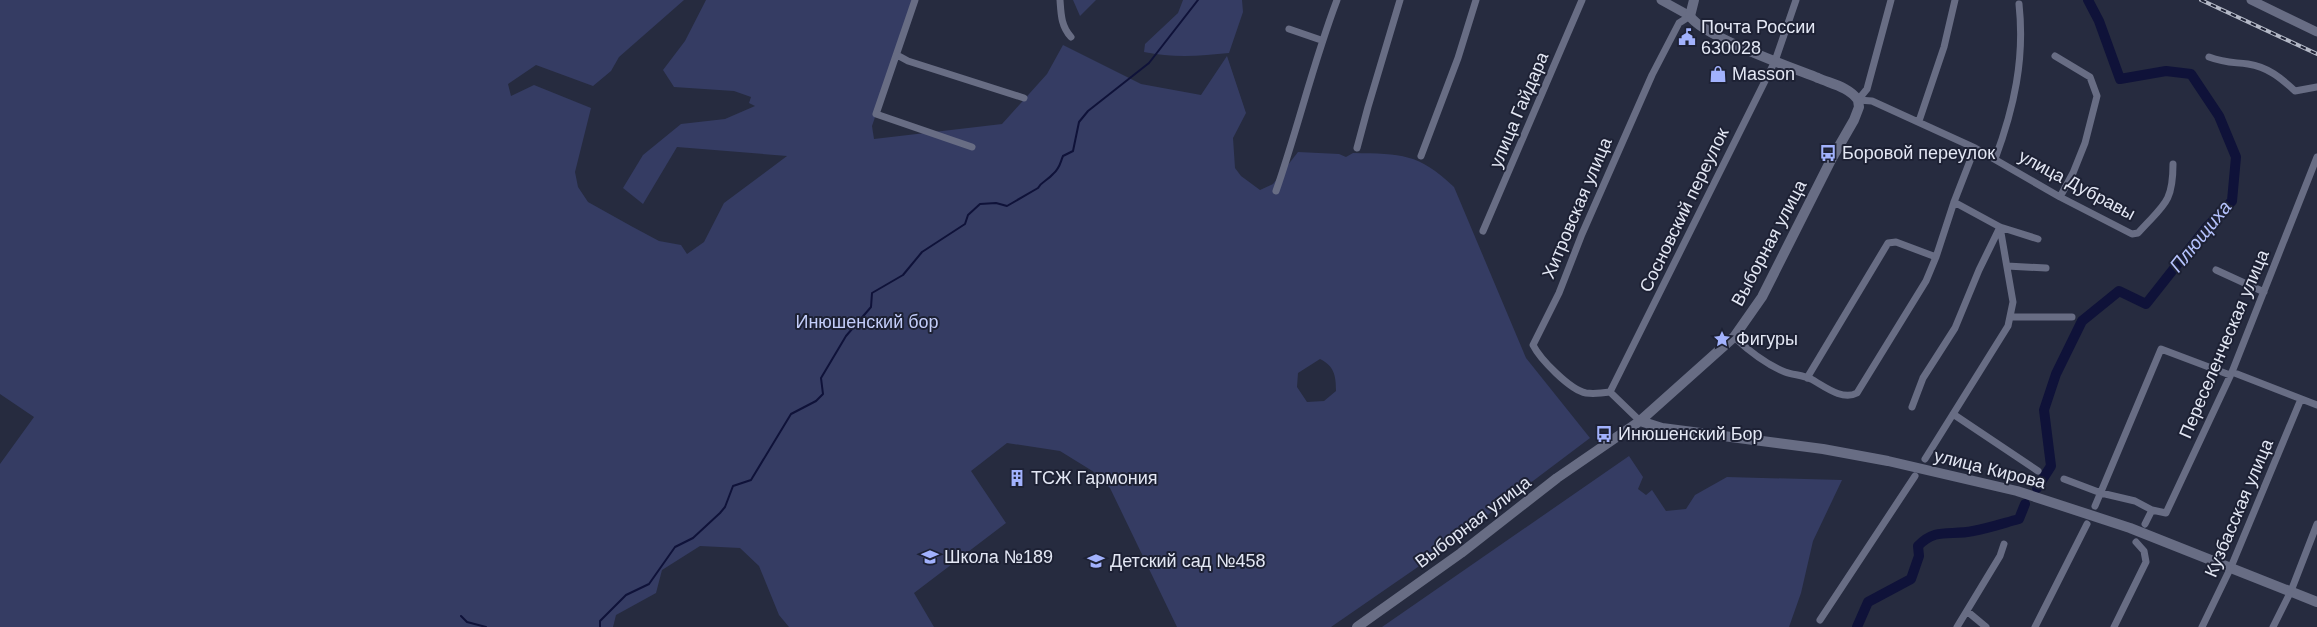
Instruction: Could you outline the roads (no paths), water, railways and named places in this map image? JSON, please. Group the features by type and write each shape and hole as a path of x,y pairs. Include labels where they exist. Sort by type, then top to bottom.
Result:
{"main road":[{"name":"Хитровская улица","path":"1690,16 1694,0"},
{"name":"улица Дубравы","path":"1690,16 1695,24 1712,34 1845,89 1858,100"},
{"name":"Выборная улица","path":"1357,627 1454,558 1557,478 1640,421 1734,336 1762,297 1831,160 1854,120 1859,107 1858,100"},
{"name":"улица Кирова","path":"1640,421 1662,428 1698,434 1822,449 1943,473 2017,491 2072,508 2176,546 2317,602"}],"street":[{"path":"916,0 876,114 972,147"},
{"path":"1060,0 1062,22 1065,30 1071,37"},
{"path":"1276,191 1292,144 1322,40 1337,0"},
{"path":"1358,148 1368,107 1400,0"},
{"path":"1421,156 1458,58 1476,0"},
{"name":"улица Гайдара","path":"1483,231 1582,0"},
{"name":"улица Дубравы","path":"1661,0 1690,16"},
{"name":"Сосновский переулок","path":"1610,392 1775,61 1796,0"},
{"name":"Выборная улица","path":"1858,100 1867,89 1891,0"},
{"path":"1920,121 1944,47 1954,0"},
{"path":"2250,0 2317,32"},
{"path":"1995,159 2016,92 2021,63 2022,30 2020,4"},
{"name":"Хитровская улица","path":"1610,392 1584,393 1567,382 1536,352 1533,345 1559,293 1582,234 1652,75 1679,23 1690,16"},
{"path":"1289,29 1322,40"},
{"path":"897,55 908,61 1024,98"},
{"path":"2055,56 2090,77 2097,96 2085,143 2073,174 2060,197"},
{"path":"2209,57 2224,63 2247,64 2266,69 2280,77 2295,92 2317,87"},
{"name":"улица Дубравы","path":"1858,100 1872,100 1920,121 1975,148 2060,197 2132,234 2138,232 2170,198 2173,186 2173,164"},
{"path":"1734,336 1751,353 1784,371 1807,378 1848,396 1860,390 1921,290 1936,257 1954,202 1975,148"},
{"name":"Переселенческая улица","path":"2152,510 2166,513 2231,373 2317,158"},
{"path":"1954,202 2000,226 2038,239"},
{"path":"1926,459 2008,326 2013,302 2000,226"},
{"path":"1912,407 1923,378 1956,328 1979,270 2000,226"},
{"path":"1807,378 1845,311 1888,244 1896,242 1936,257"},
{"path":"2007,266 2046,268"},
{"path":"2216,270 2264,292"},
{"path":"2010,317 2072,317"},
{"path":"2095,506 2161,349 2317,405"},
{"path":"1610,392 1640,421"},
{"name":"Кузбасская улица","path":"2202,627 2231,567 2301,399"},
{"path":"1953,414 2038,471"},
{"path":"1820,620 1914,476"},
{"path":"2064,479 2101,493 2135,501 2152,510 2145,524"},
{"path":"2035,627 2087,524"},
{"path":"2274,627 2317,524"},
{"path":"2114,627 2146,562 2144,551 2136,542"},
{"path":"1957,627 1968,612 2000,556 2004,544"},
{"path":"1968,612 1986,627"}],"waterway":[{"path":"600,627 600,621 626,595 649,584 675,547 693,538 720,513 725,507 733,486 751,480 791,414 816,401 823,394 821,378 846,336 871,307 872,293 903,275 922,252 965,224 968,215 980,204 996,203 1007,206 1038,188 1057,170 1063,156 1073,151 1079,122 1088,111 1149,63 1198,0"},
{"name":"Плющиха","path":"2037,488 2051,466 2044,410 2056,374 2082,321 2119,291 2146,304 2206,228 2232,201 2236,157 2219,116 2191,74 2166,71 2120,79 2099,21 2088,0"},
{"name":"Плющиха","path":"1857,627 1868,602 1911,579 1919,556 1918,546 1925,540 1937,534 1973,531 2019,519 2025,504"},
{"path":"461,616 467,622 486,627"}],"railway":[{"path":"2201,0 2317,54"}],"place":[{"name":"Почта России 630028","path":"1687,37"},
{"name":"Masson","path":"1718,74"},
{"name":"Боровой переулок","path":"1828,153"},
{"name":"Фигуры","path":"1722,339"},
{"name":"Инюшенский Бор","path":"1604,434"},
{"name":"ТСЖ Гармония","path":"1017,478"},
{"name":"Школа №189","path":"930,557"},
{"name":"Детский сад №458","path":"1096,561"}],"park label":[{"name":"Инюшенский бор","path":"867,322"}]}
